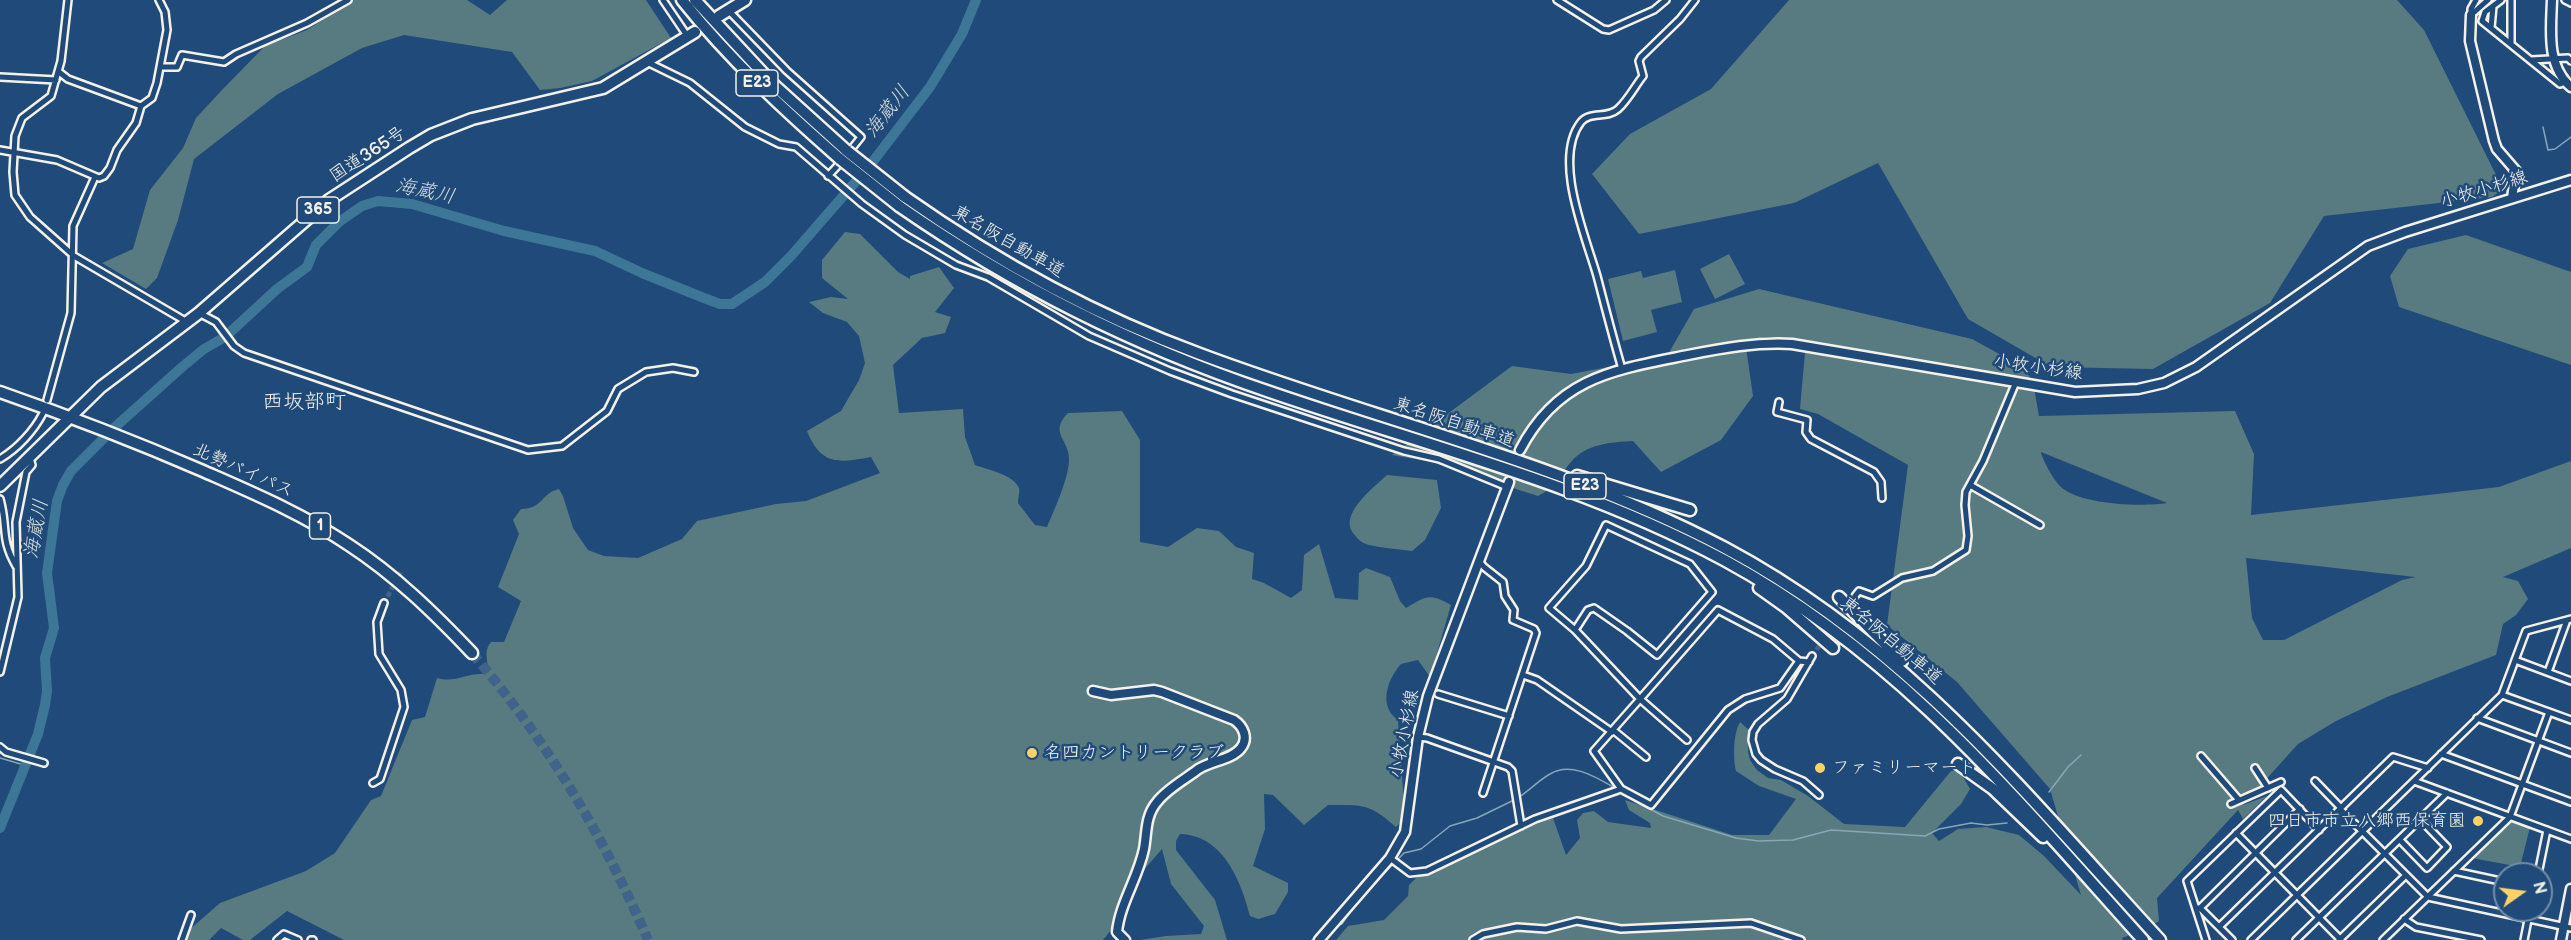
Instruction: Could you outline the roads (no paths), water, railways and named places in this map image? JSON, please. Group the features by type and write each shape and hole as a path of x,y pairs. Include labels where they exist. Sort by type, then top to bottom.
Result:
{"highway":[{"name":"東名阪自動車道","path":"682,0 730,56 767,93 976,257 1025,286 1125,336 1266,391 1534,479 1620,512 1688,542 1788,597 1878,664 1962,741 2143,940"},
{"name":"東名阪自動車道","path":"695,0 774,85 844,155"},
{"path":"724,13 745,0"},
{"name":"国道365号","path":"0,486 101,387 201,314 330,200 424,139 472,119 596,90 616,81 691,34"},
{"name":"東名阪自動車道","path":"902,201 1031,275 1164,340 1280,382 1487,451 1662,517 1762,568 1826,609 1916,681 1971,734 2160,940"},
{"name":"北勢バイパス","path":"0,392 87,422 139,443 319,525 359,551 408,590 471,653"},
{"path":"1487,451 1690,510"},
{"path":"1688,542 1770,595 1833,648"},
{"path":"1839,597 1971,734"},
{"path":"1958,764 1993,789 2095,887"}],"main road":[{"path":"2552,0 2551,45 2554,59 2568,85"},
{"path":"2471,15 2470,41 2494,141 2497,149 2516,171 2512,198"},
{"name":"小牧小杉線","path":"1520,450 1537,422 1554,404 1598,376 1732,346 1766,342 1792,344 2082,392 2138,389 2164,383 2196,368 2368,246 2405,232 2571,180"},
{"name":"小牧小杉線","path":"1319,940 1391,859 1405,832 1423,712 1438,666 1508,484"},
{"path":"1093,691 1111,695 1154,690 1162,692 1234,720 1241,725 1244,733 1241,748 1230,756 1210,761 1201,767 1158,801 1149,815 1142,860 1135,881 1118,915 1117,932 1125,940"},
{"path":"2561,940 2567,927 2571,889"}],"street":[{"path":"68,0 56,80 48,99 20,122 14,153 13,188 18,201 38,224 74,256 187,322"},
{"path":"0,150 57,160 95,177 104,176 119,147 136,123 141,105 152,98 167,30 166,16 159,0"},
{"path":"160,67 177,68 182,55 224,62 236,54 307,23 348,0"},
{"path":"663,0 691,34"},
{"path":"1557,0 1603,29 1609,30 1654,9 1665,0"},
{"path":"1622,369 1596,273 1576,212 1571,186 1570,150 1574,132 1582,120 1590,116 1610,114 1618,109 1642,76 1639,61 1641,57 1680,19 1695,0"},
{"path":"2471,15 2471,9 2476,0"},
{"path":"2471,15 2488,0"},
{"path":"2501,0 2482,17 2482,21 2560,84 2568,85"},
{"path":"2511,0 2511,45"},
{"path":"2565,0 2571,3"},
{"path":"2491,28 2493,6"},
{"path":"724,13 861,137 835,171 828,176"},
{"path":"2531,60 2570,57"},
{"path":"647,62 690,83 745,128 779,144 796,147 862,204 905,235 956,265 988,278 1113,348 1288,414 1404,451 1439,459 1508,484"},
{"path":"58,72 68,79 141,105"},
{"path":"0,77 56,80"},
{"path":"47,400 71,313 74,222 95,177"},
{"path":"201,314 216,322 239,350 258,358 528,450 562,446 607,411 618,389 639,376 660,369 673,368 694,372"},
{"path":"1855,596 1859,591 1873,596 1896,580 1933,572 1964,553 1968,546 1965,505 1970,485 1983,461 2016,382"},
{"path":"1779,402 1777,412 1807,420 1806,432 1811,439 1874,472 1881,482 1882,498"},
{"path":"0,459 10,453 38,423 43,413"},
{"path":"0,672 18,597 16,522 26,472 32,465 30,457"},
{"path":"1970,485 2040,525"},
{"path":"0,500 4,548 16,566"},
{"path":"1575,630 1588,609 1594,608 1657,655 1712,592 1690,564 1606,525 1586,566 1549,608 1575,630 1640,699 1688,740"},
{"path":"1479,561 1503,582 1505,596 1514,608 1513,620 1535,631 1483,793"},
{"path":"372,783 380,779 404,707 401,690 380,654 377,622 384,603"},
{"path":"1799,661 1773,639 1718,610 1593,752 1619,790 1652,805 1728,710 1745,699 1780,688 1799,661 1811,659 1787,699 1754,729 1752,740 1756,754 1761,759 1775,769 1803,781 1819,795"},
{"path":"2251,940 2502,694 2526,630 2569,620"},
{"path":"2548,672 2569,620"},
{"path":"2515,660 2571,681"},
{"path":"1522,675 1537,680 1646,757"},
{"path":"1438,694 1509,716"},
{"path":"2502,694 2571,720"},
{"path":"2384,940 2510,817 2549,712"},
{"path":"2477,718 2571,753"},
{"path":"1418,737 1494,760 1508,767 1512,771 1521,826"},
{"path":"0,747 6,752 44,764"},
{"path":"2441,754 2571,802"},
{"path":"2201,756 2239,800"},
{"path":"2219,927 2393,758 2428,768"},
{"path":"2255,768 2273,797"},
{"path":"2315,781 2362,832 2428,897 2493,911"},
{"path":"2414,781 2571,839"},
{"path":"2231,804 2281,782"},
{"path":"2206,940 2198,908 2187,881 2281,789 2319,830"},
{"path":"1391,859 1410,873 1427,871 1521,826 1567,807 1619,790"},
{"path":"2296,940 2447,793"},
{"path":"2198,908 2300,810"},
{"path":"2400,840 2427,868 2447,847 2421,820"},
{"path":"2540,862 2547,830"},
{"path":"2236,833 2340,940 2405,876"},
{"path":"2454,872 2493,880"},
{"path":"2198,908 2232,940"},
{"path":"182,940 191,915"},
{"path":"2404,920 2416,927 2481,940"},
{"path":"1473,940 1483,934 1517,927 1546,929 1577,921 1622,929 1751,923 1801,940"},
{"path":"2524,940 2528,922"},
{"path":"2543,922 2567,927"},
{"path":"277,940 284,933 298,940"}],"waterway":[{"name":"海蔵川","path":"0,828 38,734 45,705 47,691 45,658 54,628 47,573 57,501 63,485 71,471 114,428 181,368 204,349 225,337 277,289 307,267 316,245 339,222 362,206 378,201 412,204 504,231 595,251 704,298 720,304 732,304 765,282 791,256 871,164 930,87 962,34 976,0"},
{"path":"2543,127 2548,150 2555,149 2571,137"},
{"path":"2049,792 2068,767 2081,755"},
{"path":"0,758 24,765"},
{"path":"1519,797 1550,774 1567,769 1584,772 1617,789"},
{"path":"1620,793 1663,816 1736,838 1758,841 1793,840 1831,830 1925,836 1939,829 1971,823 1987,825 2007,823"},
{"path":"1362,896 1404,853 1421,849 1450,826 1477,818 1512,801"},
{"path":"1336,926 1342,924 1357,902"},
{"path":"1312,940 1325,926"}],"tunnel":[{"path":"384,603 401,572"},
{"path":"1838,620 1855,596"},
{"path":"1812,656 1832,628"},
{"path":"472,653 525,720 571,789 612,862 648,940"}],"place":[{"name":"名四カントリークラブ","path":"1032,753"},
{"name":"ファミリーマート","path":"1820,768"},
{"name":"四日市市立八郷西保育園","path":"2478,821"}],"district":[{"name":"西坂部町","path":"304,403"}]}
